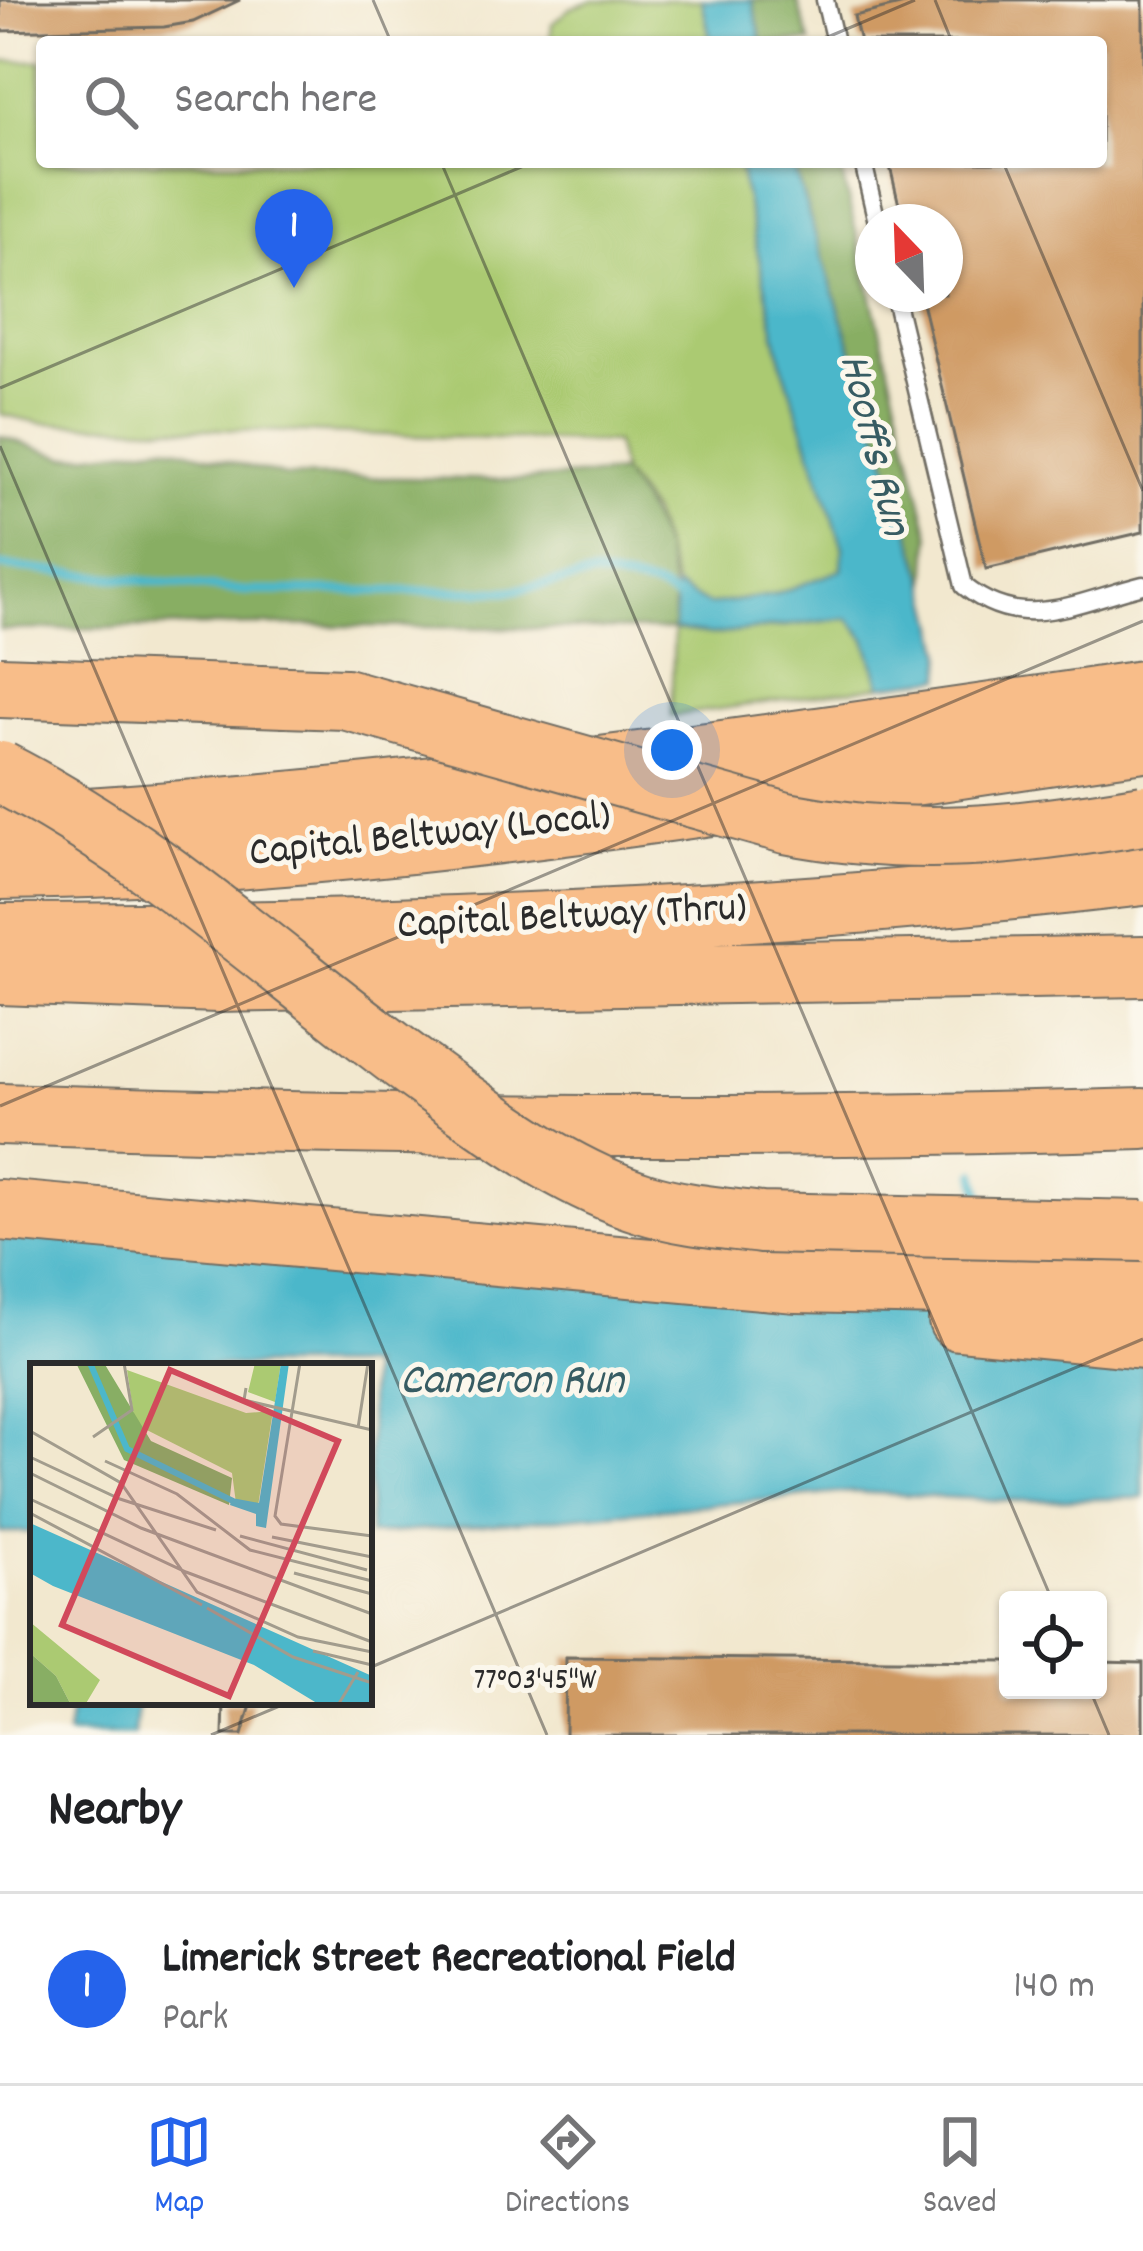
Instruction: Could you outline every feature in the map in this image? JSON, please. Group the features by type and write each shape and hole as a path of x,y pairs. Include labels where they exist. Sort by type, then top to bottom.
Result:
{"highway":[{"path":"1000,712 1083,678 1143,668"},
{"path":"0,687 228,691 345,699 786,823 846,835 963,840 1143,815"},
{"path":"0,823 153,815 1143,691"},
{"name":"Capital Beltway (Local)","path":"0,869 208,860 396,843 623,817 1143,741"},
{"path":"0,772 98,826 423,1075 554,1164 599,1186 644,1203 761,1223 1143,1232"},
{"name":"Capital Beltway (Thru)","path":"0,934 250,933 553,922 1143,874"},
{"path":"0,974 218,982 1143,965"},
{"path":"0,1114 496,1125 1143,1119"},
{"path":"0,1210 796,1282 1143,1289"},
{"path":"796,1282 899,1312 1143,1338"}],"lane":[{"path":"825,0 834,36"},
{"path":"864,168 873,204"},
{"path":"898,312 964,586 990,608 1020,616 1143,585"}],"green space":[{"path":"594,0 702,0 710,36 551,36 552,24 570,8"},
{"path":"752,0 797,0 808,36 761,36"},
{"path":"0,61 36,61 36,168 739,168 782,364 843,548 842,571 773,595 709,605 676,587 652,513 622,473 615,443 41,423 0,414"},
{"path":"794,168 840,168 855,228 855,312 875,312 930,536 927,585"},
{"path":"0,436 66,457 165,445 286,476 520,480 622,473 663,547 672,587 674,630 266,625 0,630"},
{"path":"849,618 866,639 881,686 671,716 674,630 712,635"}],"water":[{"path":"702,0 752,0 761,36 710,36"},
{"name":"Hooffs Run","path":"739,168 794,168 927,585 944,654 942,678 881,686 866,639 848,618 712,635 674,630 676,587 709,605 773,595 842,570 843,548 782,364"},
{"name":"Cameron Run","path":"0,1239 1143,1250 1143,1498 1010,1501 852,1492 372,1535 372,1363 30,1363 30,1532 0,1532"},
{"path":"72,1705 137,1705 134,1735 67,1734"}],"building":[{"path":"0,0 240,0 193,22 164,27 0,31"},
{"path":"921,0 1143,0 1143,532 986,569 924,312 963,312 963,204 899,204 890,168 1107,168 1107,36 859,36 854,16"},
{"path":"566,1657 999,1661 999,1699 1107,1699 1107,1662 1143,1663 1143,1735 565,1735"},
{"path":"224,1705 251,1705 242,1735 223,1735"}],"waterway":[{"path":"0,566 245,591 509,591 596,575 656,587 683,602"},
{"path":"976,1173 984,1209"}],"place":[{"name":"Limerick Street Recreational Field","path":"294,288"}]}
